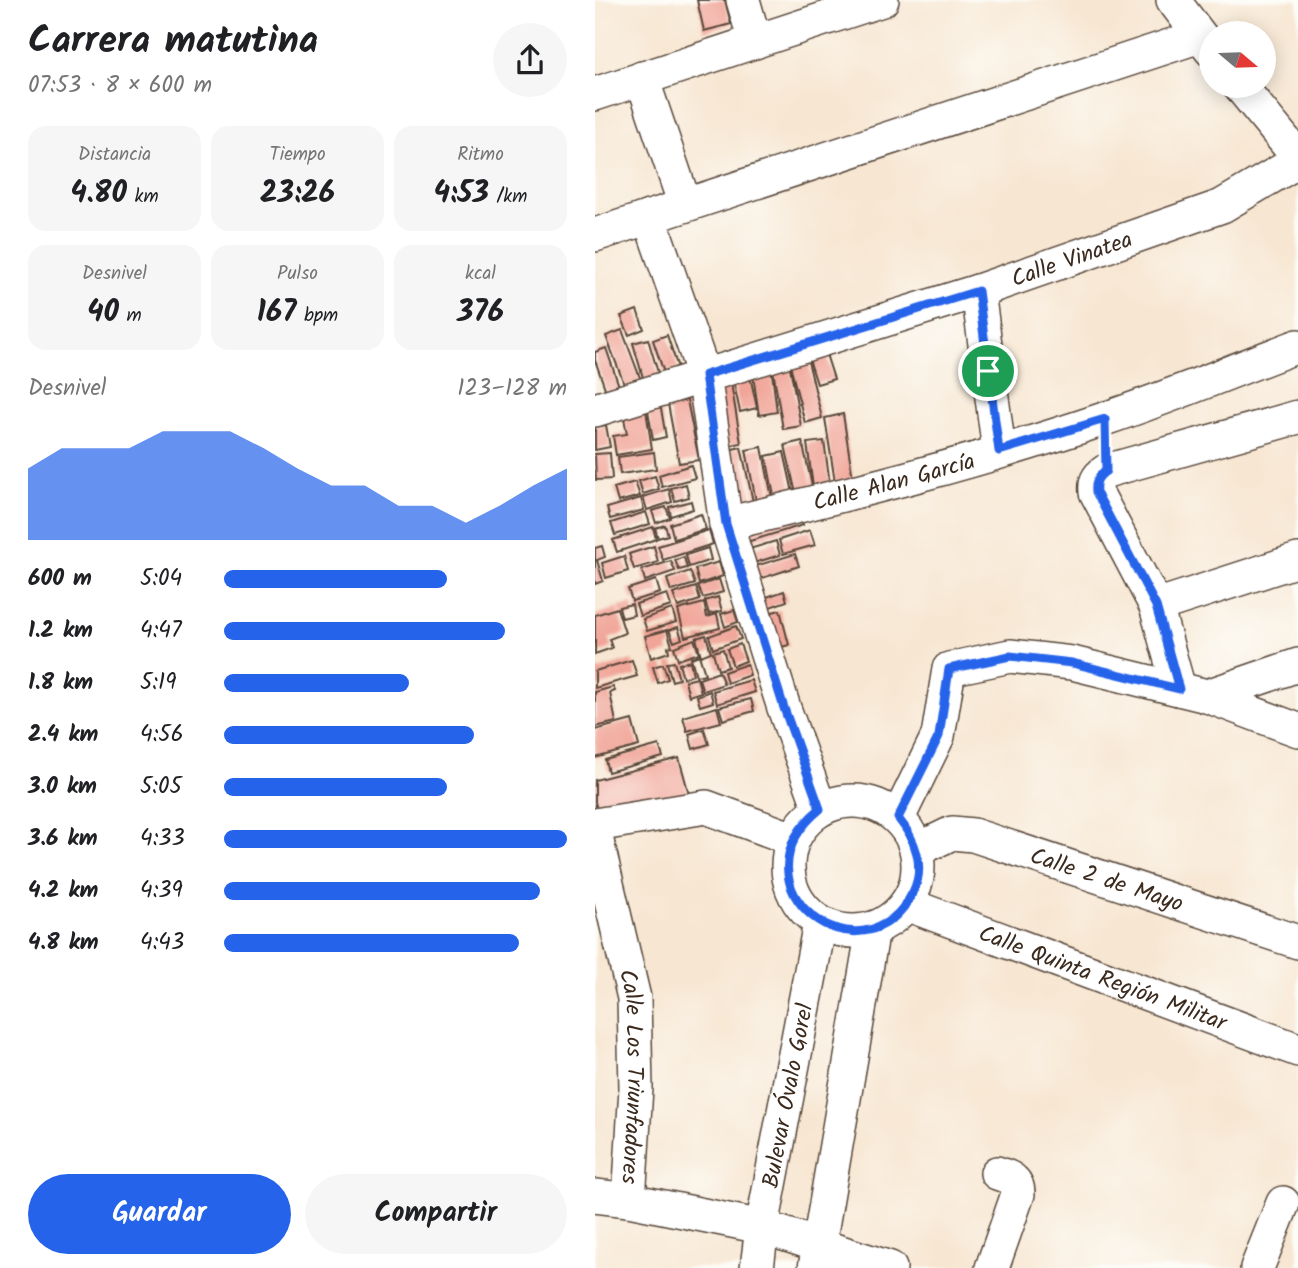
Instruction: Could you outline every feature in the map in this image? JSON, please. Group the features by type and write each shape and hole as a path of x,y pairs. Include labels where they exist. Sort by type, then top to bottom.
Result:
{"street":[{"path":"743,0 755,42"},
{"path":"595,94 882,0"},
{"path":"1173,0 1199,34"},
{"path":"595,235 1199,45"},
{"path":"642,78 685,205"},
{"path":"1250,98 1298,159"},
{"name":"Calle Vinatea","path":"595,410 978,291 1222,206 1298,159"},
{"path":"649,217 705,375 726,524 784,708 820,809"},
{"path":"978,291 999,451"},
{"name":"Calle Alan García","path":"726,524 816,502 1105,419 1298,346"},
{"path":"1193,692 1156,606 1096,492 1095,484 1099,475 1106,471 1298,417"},
{"path":"1105,419 1106,471"},
{"path":"1156,606 1298,560"},
{"path":"898,818 939,736 949,669 1010,656 1072,663 1193,692 1298,730"},
{"path":"1193,692 1298,666"},
{"path":"861,800 881,806 898,818 910,832 917,850 919,869 915,888 906,904 892,919 873,929 855,932 837,930 820,923 805,911 794,895 788,877 788,858 793,839 804,822 820,809 840,801 861,800"},
{"path":"595,825 706,807 793,839"},
{"name":"Calle Los Triunfadores","path":"595,833 634,998 636,1088 629,1200"},
{"name":"Calle 2 de Mayo","path":"917,850 952,833 973,835 1298,942"},
{"name":"Calle Quinta Región Militar","path":"906,904 1298,1050"},
{"name":"Bulevar Óvalo Gorel","path":"757,1268 762,1227 820,923"},
{"path":"816,1257 873,929"},
{"path":"992,1268 1018,1194 1018,1186 1012,1178 997,1173"},
{"path":"595,1196 629,1200 762,1227 816,1257 890,1268"},
{"path":"1257,1268 1283,1203"}],"building":[{"path":"697,0 725,0 731,24 704,31"},
{"path":"637,310 644,329 629,335 621,316"},
{"path":"622,330 642,383 626,389 606,336"},
{"path":"667,335 678,368 664,373 653,340"},
{"path":"648,339 659,376 644,381 633,343"},
{"path":"606,348 620,389 607,394 595,360 595,352"},
{"path":"825,351 834,379 817,384 808,356"},
{"path":"808,361 822,418 805,423 790,365"},
{"path":"771,365 777,412 759,415 752,368"},
{"path":"790,367 801,426 783,429 773,370"},
{"path":"750,376 757,408 740,412 733,379"},
{"path":"731,383 741,443 717,448 707,387"},
{"path":"687,400 699,460 679,463 668,404"},
{"path":"660,403 666,437 653,440 647,405"},
{"path":"646,410 652,449 616,455 613,436 627,434 623,413"},
{"path":"843,414 853,479 835,482 825,418"},
{"path":"606,425 610,447 595,450 595,427"},
{"path":"802,441 813,490 796,494 785,445"},
{"path":"824,441 830,484 813,487 807,443"},
{"path":"741,447 754,506 730,512 716,453"},
{"path":"762,447 773,503 757,506 746,450"},
{"path":"654,452 656,469 620,474 618,457"},
{"path":"784,452 794,497 775,501 766,456"},
{"path":"610,453 612,479 596,480 595,454"},
{"path":"691,465 695,478 662,487 659,475"},
{"path":"655,476 659,489 643,494 639,481"},
{"path":"635,482 640,496 618,502 614,488"},
{"path":"686,484 689,497 675,501 671,488"},
{"path":"669,489 672,502 647,510 643,497"},
{"path":"641,498 644,510 610,519 607,508"},
{"path":"691,501 693,509 671,516 669,507"},
{"path":"666,507 670,518 656,523 652,511"},
{"path":"646,512 650,524 615,535 611,523"},
{"path":"799,512 803,525 740,544 736,531"},
{"path":"701,514 706,529 674,539 670,524"},
{"path":"665,525 668,535 658,538 655,528"},
{"path":"653,527 656,539 617,552 613,540"},
{"path":"709,530 713,544 663,560 658,546"},
{"path":"810,530 815,545 783,554 779,540"},
{"path":"776,541 780,555 747,565 743,551"},
{"path":"602,546 605,557 597,560 603,581 595,584 595,548"},
{"path":"654,546 658,562 634,569 629,554"},
{"path":"708,548 711,560 689,567 686,555"},
{"path":"795,554 799,566 750,582 746,569"},
{"path":"624,556 628,571 606,578 602,563"},
{"path":"684,557 687,568 679,570 675,560"},
{"path":"671,561 675,571 645,581 642,570"},
{"path":"719,562 723,576 699,584 695,569"},
{"path":"690,571 695,584 671,591 667,579"},
{"path":"719,579 723,592 703,598 698,586"},
{"path":"656,580 660,593 632,601 628,589"},
{"path":"696,587 700,600 678,607 673,594"},
{"path":"784,591 787,601 759,611 755,601"},
{"path":"667,594 671,606 640,616 636,604"},
{"path":"718,597 722,611 709,614 705,601"},
{"path":"704,603 707,617 717,614 720,628 685,637 678,610"},
{"path":"632,604 634,615 622,618 619,607"},
{"path":"617,608 625,633 609,639 612,648 595,654 595,615"},
{"path":"672,609 676,622 647,631 643,619"},
{"path":"734,610 738,622 725,627 721,614"},
{"path":"780,610 789,645 770,650 761,615"},
{"path":"736,626 741,639 713,649 709,636"},
{"path":"678,627 682,639 674,642 669,630"},
{"path":"667,630 672,646 668,647 669,652 651,658 645,636"},
{"path":"706,635 711,652 701,656 696,638"},
{"path":"694,639 699,653 678,660 674,647"},
{"path":"740,644 746,661 733,666 727,649"},
{"path":"723,649 728,667 718,670 713,652"},
{"path":"699,655 705,674 696,676 691,658"},
{"path":"632,660 637,676 595,688 595,671"},
{"path":"690,661 693,675 683,678 679,664"},
{"path":"674,662 679,679 672,681 667,663"},
{"path":"663,664 668,679 658,683 653,667"},
{"path":"747,664 750,675 727,683 724,672"},
{"path":"719,672 724,684 703,691 699,679"},
{"path":"697,678 701,692 689,696 685,681"},
{"path":"751,680 755,692 717,704 713,691"},
{"path":"613,687 615,691 610,693 616,722 595,727 595,692"},
{"path":"710,691 713,702 700,706 697,696"},
{"path":"751,699 754,711 723,720 719,707"},
{"path":"717,707 721,722 687,731 683,717"},
{"path":"632,720 639,746 595,758 595,730"},
{"path":"704,729 709,744 693,749 689,734"},
{"path":"659,745 663,757 608,772 605,760"},
{"path":"679,758 689,794 599,817 595,802 595,780"}],"route":[{"path":"978,291 988,371 999,451 1105,419 1106,471 1099,475 1095,484 1096,492 1156,606 1179,689 1072,663 1010,656 949,669 939,736 898,818 910,832 917,850 919,869 915,888 906,904 892,919 873,929 855,932 837,930 820,923 805,911 794,895 788,877 788,858 793,839 804,822 820,809 784,708 726,524 705,375 978,291"}]}
